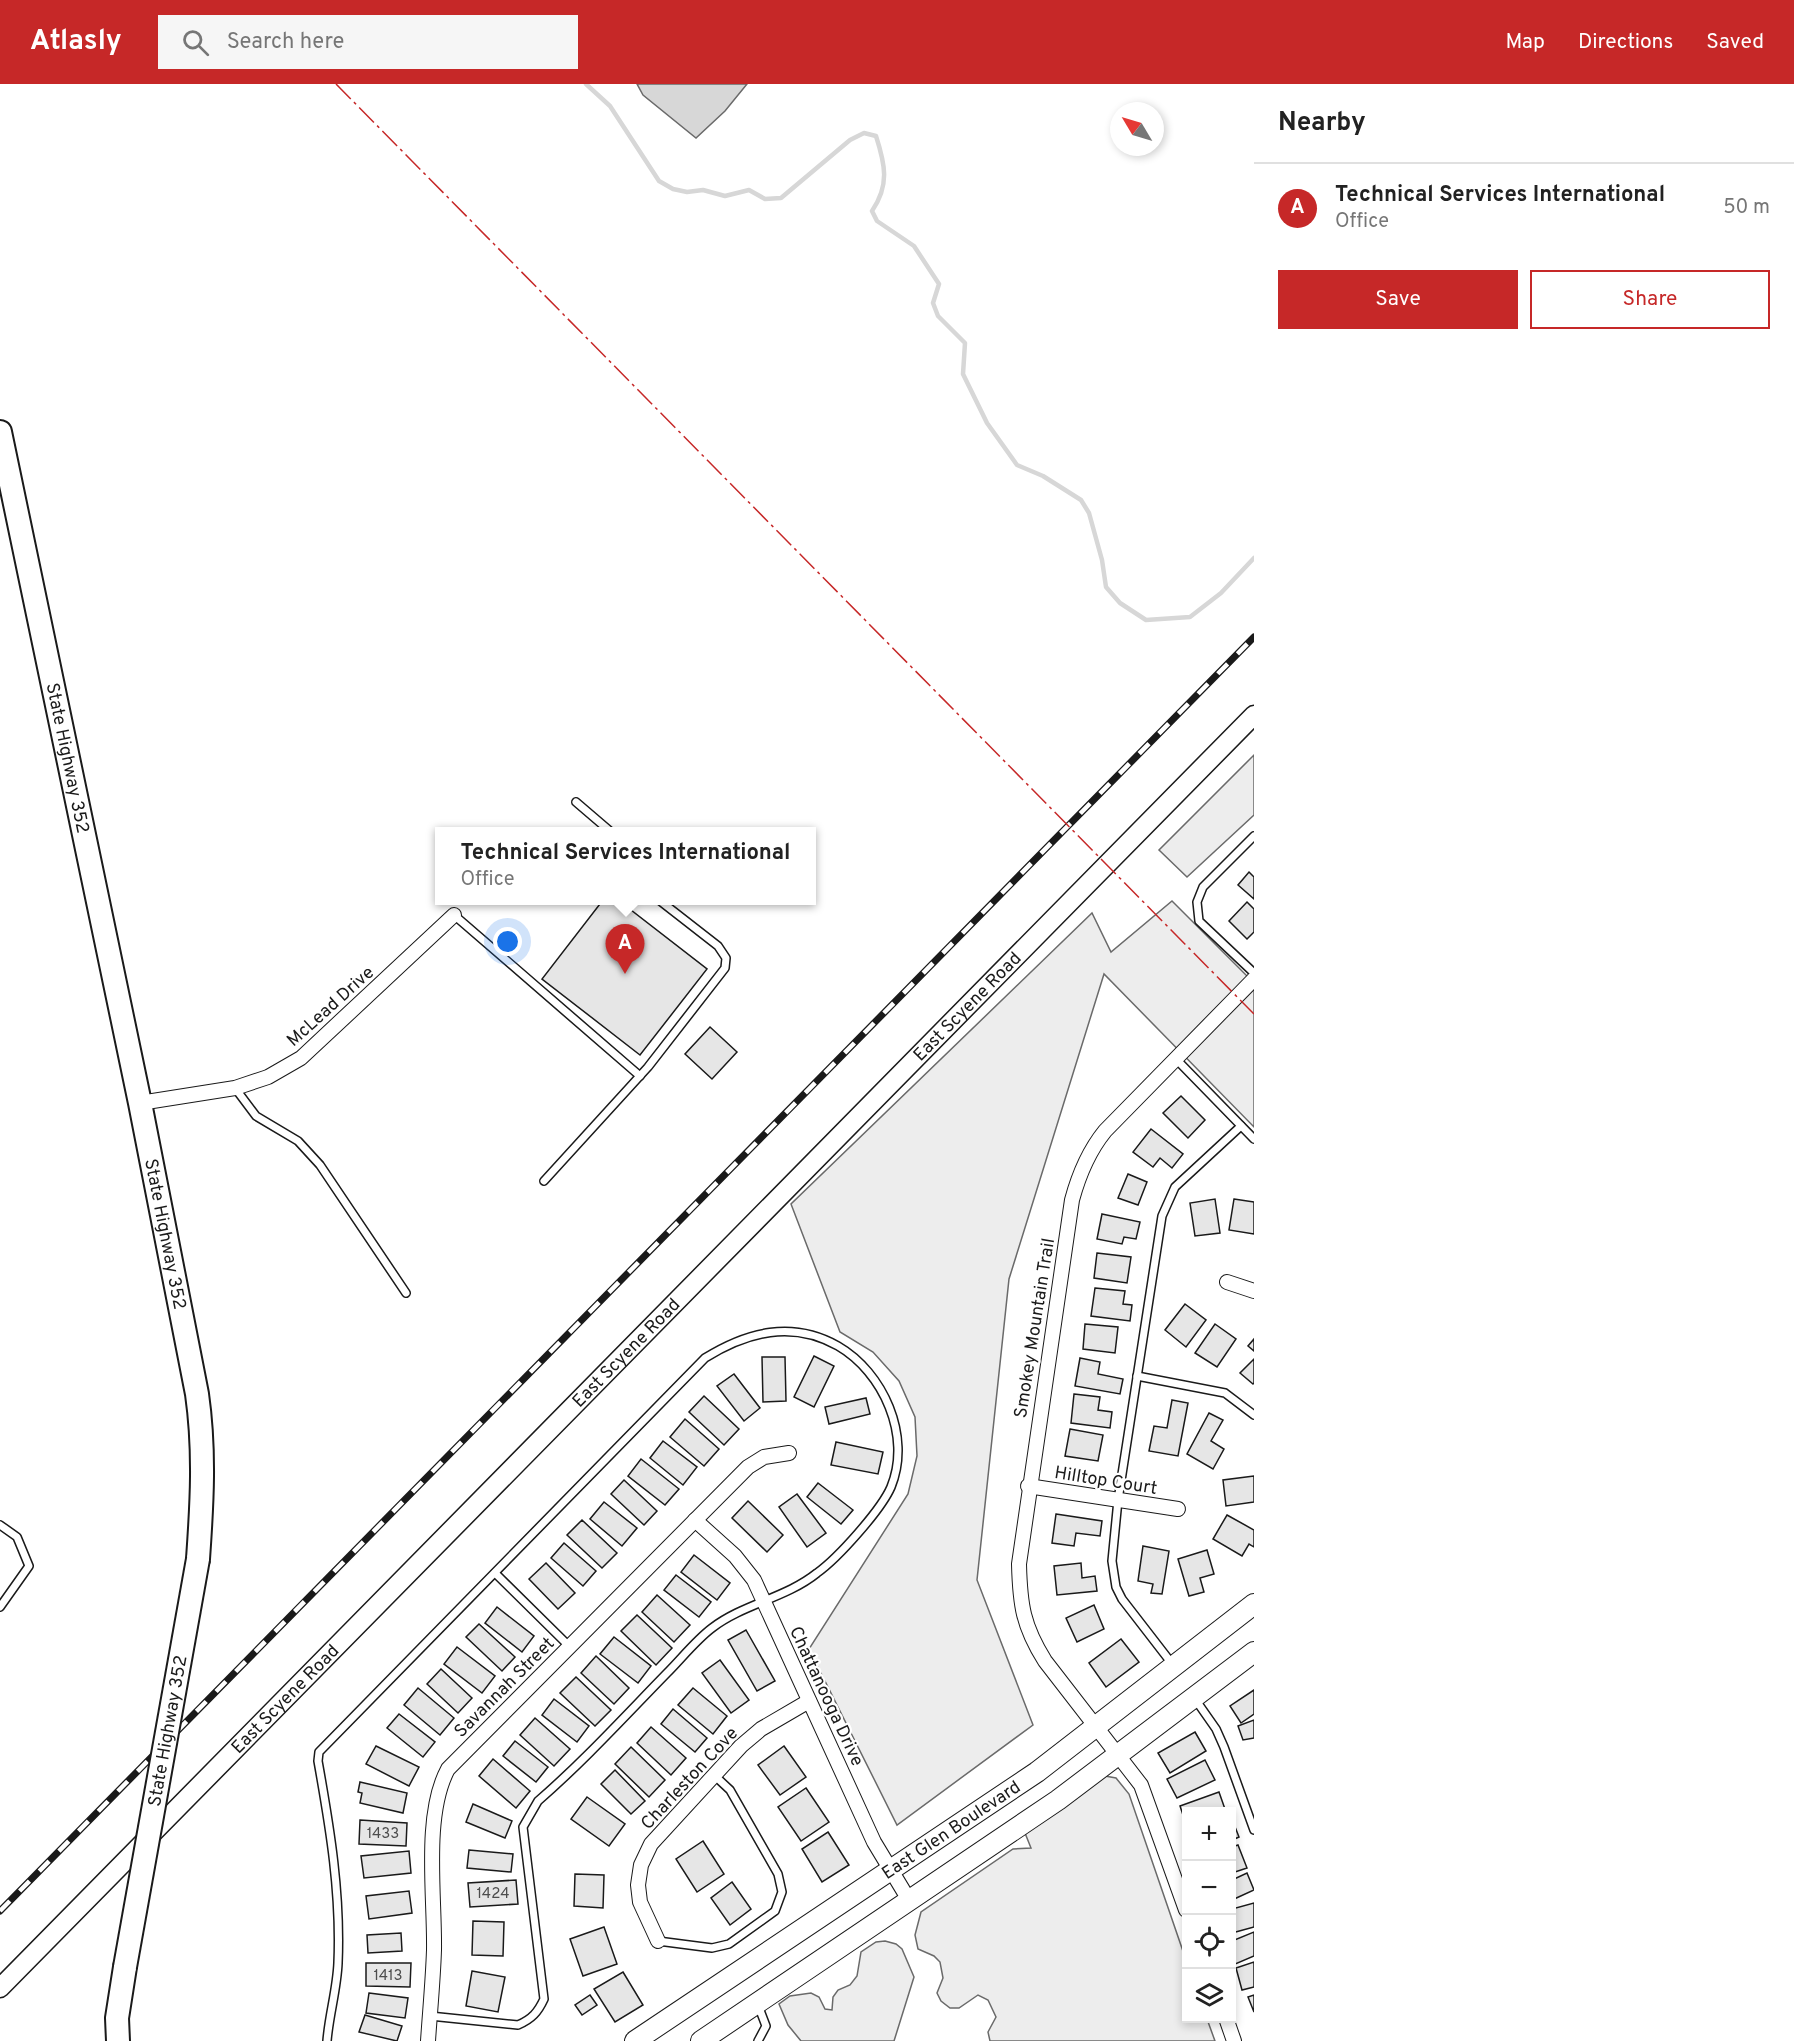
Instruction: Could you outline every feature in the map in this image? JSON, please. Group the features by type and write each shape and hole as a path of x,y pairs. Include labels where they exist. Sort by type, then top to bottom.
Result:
{"main road":[{"name":"State Highway 352","path":"0,432 140,1103 203,1435 204,1481 198,1559 125,1967 117,2018 118,2041"},
{"name":"East Glen Boulevard","path":"635,2041 1037,1772 1174,1666 1251,1612"},
{"name":"East Glen Boulevard","path":"701,2041 1119,1756 1254,1652"}],"street":[{"name":"East Scyene Road","path":"0,1988 1254,715"},
{"name":"McLead Drive","path":"140,1103 235,1088 268,1077 301,1058 454,915"},
{"name":"Smokey Mountain Trail","path":"1182,1899 1141,1785 1045,1661 1023,1619 1019,1564 1028,1486 1075,1187 1089,1152 1105,1131 1254,979"},
{"path":"1227,1282 1254,1291"},
{"name":"Savannah Street","path":"428,2041 434,1951 434,1817 442,1780 448,1769 748,1467 764,1457 789,1453"},
{"name":"Hilltop Court","path":"1028,1486 1178,1509"},
{"name":"Chattanooga Drive","path":"695,1520 735,1556 753,1580 874,1842 909,1900"},
{"name":"Charleston Cove","path":"658,1941 640,1902 638,1885 641,1865 651,1844 714,1775 761,1729 809,1701"},
{"path":"1227,2023 1234,2041"}],"lane":[{"path":"576,802 605,827"},
{"path":"1254,836 1203,887 1197,902 1199,921 1254,973"},
{"path":"544,1180 640,1076 724,968 726,957 718,946 665,905"},
{"path":"454,915 640,1076"},
{"path":"1176,1059 1254,1139"},
{"path":"235,1088 256,1116 298,1141 320,1165 406,1293"},
{"path":"1174,1666 1116,1587 1112,1561 1118,1500 1162,1215 1175,1187 1241,1125"},
{"path":"327,2041 338,1965 338,1924 334,1851 318,1761 319,1752 705,1358 733,1342 752,1336 789,1330 824,1339 859,1359 882,1392 891,1412 897,1449 891,1487 866,1522 816,1575 712,1628 538,1801 523,1827 544,1999 538,2011 529,2020 518,2025 430,2016"},
{"path":"1137,1377 1225,1393 1254,1415"},
{"path":"0,1524 17,1538 29,1566 0,1607"},
{"path":"495,1572 570,1646"},
{"path":"1195,1699 1216,1729 1254,1830"},
{"path":"658,1941 712,1948 729,1944 775,1911 782,1892 778,1874 730,1790 714,1775"},
{"path":"757,2003 766,2026 758,2041"}],"shaded area":[{"path":"637,84 747,84 725,111 696,138 643,95"},
{"path":"1254,755 1254,815 1187,877 1159,850"},
{"path":"1172,901 1254,983 1254,1127 1104,974 1009,1279 977,1580 1033,1725 897,1825 809,1649 908,1494 917,1456 915,1417 899,1381 873,1352 840,1332 791,1204 1092,913 1111,952"},
{"path":"1105,1776 1116,1778 1129,1794 1182,1948 1182,2023 1208,2023 1215,2041 990,2041 988,2032 996,2017 988,2000 978,1995 959,2008 950,2008 941,2001 937,1993 943,1978 940,1962 934,1956 918,1949 915,1935 921,1912 1013,1849 1031,1848 1025,1833"},
{"path":"885,1941 896,1944 902,1949 914,1977 894,2041 801,2041 788,2025 779,2004 790,1996 811,1993 819,1997 825,2009 832,2010 833,1997 838,1990 850,1985 857,1976 861,1952 876,1942"}],"building":[{"path":"1249,872 1254,877 1254,899 1238,885"},
{"path":"1247,902 1254,909 1254,932 1247,939 1229,921"},
{"path":"599,905 624,905 707,969 640,1055 542,979"},
{"path":"710,1027 737,1052 712,1079 685,1054"},
{"path":"1181,1096 1205,1120 1188,1138 1163,1113"},
{"path":"1151,1129 1183,1154 1172,1168 1160,1158 1153,1167 1133,1152"},
{"path":"1128,1174 1147,1182 1138,1205 1118,1198"},
{"path":"1215,1199 1220,1233 1195,1236 1190,1203"},
{"path":"1234,1199 1254,1202 1254,1234 1229,1230"},
{"path":"1102,1214 1140,1222 1136,1239 1124,1237 1122,1244 1097,1239"},
{"path":"1097,1253 1131,1257 1127,1283 1094,1278"},
{"path":"1095,1288 1125,1291 1123,1304 1132,1305 1130,1321 1091,1316"},
{"path":"1185,1304 1206,1320 1186,1347 1165,1330"},
{"path":"1085,1324 1118,1327 1115,1353 1083,1349"},
{"path":"1215,1324 1236,1339 1217,1367 1195,1353"},
{"path":"1254,1339 1254,1351 1248,1346"},
{"path":"814,1356 834,1366 814,1407 794,1397"},
{"path":"762,1357 785,1357 786,1401 763,1402"},
{"path":"1080,1358 1100,1362 1098,1374 1123,1379 1120,1394 1075,1386"},
{"path":"1254,1359 1254,1383 1253,1384 1240,1373"},
{"path":"734,1374 760,1408 744,1421 717,1386"},
{"path":"1074,1394 1100,1397 1098,1410 1112,1412 1110,1428 1071,1423"},
{"path":"704,1396 739,1429 724,1445 689,1412"},
{"path":"866,1398 870,1414 829,1424 825,1407"},
{"path":"1172,1400 1188,1403 1178,1456 1149,1451 1154,1426 1167,1428"},
{"path":"1209,1413 1223,1420 1211,1441 1224,1449 1213,1469 1187,1454"},
{"path":"685,1419 719,1449 704,1466 670,1437"},
{"path":"1070,1429 1103,1435 1098,1461 1065,1456"},
{"path":"663,1441 697,1467 683,1485 650,1458"},
{"path":"836,1442 883,1452 878,1474 831,1465"},
{"path":"641,1459 679,1489 665,1505 628,1476"},
{"path":"1254,1476 1254,1502 1226,1506 1223,1480"},
{"path":"624,1480 657,1511 644,1525 611,1494"},
{"path":"818,1483 853,1510 841,1524 807,1497"},
{"path":"797,1494 826,1533 807,1547 779,1507"},
{"path":"748,1501 783,1535 767,1552 732,1518"},
{"path":"604,1502 637,1528 622,1546 590,1519"},
{"path":"1056,1514 1102,1521 1100,1536 1076,1533 1074,1546 1052,1543"},
{"path":"1227,1515 1254,1530 1254,1547 1249,1544 1242,1556 1213,1539"},
{"path":"582,1520 617,1553 602,1568 567,1535"},
{"path":"564,1543 596,1571 583,1586 551,1558"},
{"path":"1143,1546 1169,1551 1162,1594 1151,1593 1153,1584 1138,1581"},
{"path":"1207,1550 1214,1574 1200,1578 1204,1592 1189,1596 1178,1559"},
{"path":"694,1555 730,1583 717,1600 681,1572"},
{"path":"546,1563 575,1593 558,1609 529,1579"},
{"path":"1081,1563 1082,1578 1095,1576 1097,1591 1057,1595 1054,1566"},
{"path":"676,1575 711,1602 699,1617 664,1590"},
{"path":"657,1595 690,1625 674,1642 642,1612"},
{"path":"1094,1605 1104,1629 1077,1642 1066,1618"},
{"path":"497,1607 534,1636 522,1652 485,1623"},
{"path":"637,1615 672,1648 656,1665 621,1631"},
{"path":"479,1624 515,1657 502,1671 466,1637"},
{"path":"746,1630 775,1681 757,1691 728,1640"},
{"path":"614,1637 651,1666 638,1683 600,1654"},
{"path":"1121,1639 1139,1662 1106,1687 1089,1663"},
{"path":"457,1647 495,1676 482,1693 444,1664"},
{"path":"596,1656 629,1688 614,1704 581,1673"},
{"path":"720,1660 749,1700 731,1713 702,1673"},
{"path":"441,1669 472,1698 458,1713 427,1684"},
{"path":"576,1677 611,1710 595,1726 560,1693"},
{"path":"418,1688 454,1718 440,1735 404,1705"},
{"path":"693,1688 727,1716 713,1734 678,1705"},
{"path":"1254,1690 1254,1714 1241,1723 1230,1706"},
{"path":"554,1699 589,1726 577,1742 542,1715"},
{"path":"673,1709 707,1738 695,1752 661,1724"},
{"path":"399,1714 435,1742 423,1757 387,1728"},
{"path":"535,1718 570,1749 554,1766 520,1735"},
{"path":"1254,1720 1254,1738 1243,1740 1238,1726"},
{"path":"651,1727 686,1758 671,1775 637,1743"},
{"path":"1195,1732 1206,1751 1170,1773 1158,1753"},
{"path":"515,1741 548,1767 536,1782 503,1756"},
{"path":"376,1746 419,1767 409,1786 366,1764"},
{"path":"784,1746 806,1777 780,1795 758,1765"},
{"path":"631,1747 665,1780 649,1797 615,1764"},
{"path":"493,1759 530,1791 516,1808 479,1776"},
{"path":"1205,1760 1215,1780 1177,1798 1167,1779"},
{"path":"615,1770 645,1801 631,1814 601,1784"},
{"path":"360,1782 407,1793 403,1813 360,1803 362,1793 358,1792"},
{"path":"806,1788 829,1822 801,1841 778,1807"},
{"path":"1219,1792 1224,1807 1182,1807 1182,1812 1180,1806"},
{"path":"587,1797 625,1824 609,1846 571,1819"},
{"path":"473,1804 512,1821 505,1838 466,1822"},
{"path":"360,1820 407,1823 406,1846 359,1844"},
{"path":"828,1832 849,1865 822,1882 802,1849"},
{"path":"703,1841 724,1874 697,1892 676,1859"},
{"path":"1238,1845 1247,1868 1236,1872 1236,1861 1236,1846"},
{"path":"469,1850 513,1854 511,1872 467,1868"},
{"path":"409,1851 411,1873 364,1878 361,1856"},
{"path":"1247,1873 1254,1890 1236,1898 1236,1878"},
{"path":"575,1874 604,1875 603,1908 574,1906"},
{"path":"516,1880 518,1904 470,1907 468,1883"},
{"path":"732,1882 751,1909 730,1925 711,1898"},
{"path":"409,1891 412,1913 369,1919 366,1896"},
{"path":"1254,1903 1254,1927 1236,1932 1236,1908"},
{"path":"473,1921 504,1922 503,1956 472,1955"},
{"path":"604,1927 617,1964 583,1976 570,1939"},
{"path":"1254,1932 1254,1956 1236,1964 1236,1939"},
{"path":"401,1933 402,1951 368,1953 367,1935"},
{"path":"1254,1962 1254,1987 1242,1990 1236,1968"},
{"path":"366,1963 411,1963 410,1987 366,1986"},
{"path":"472,1971 505,1977 498,2012 466,2006"},
{"path":"623,1972 643,2005 615,2022 594,1989"},
{"path":"369,1993 408,1998 405,2018 366,2013"},
{"path":"590,1995 597,2005 582,2015 575,2005"},
{"path":"1254,1995 1254,2012 1248,1997"},
{"path":"365,2015 402,2026 397,2041 359,2032"}],"waterway":[{"path":"586,84 610,106 659,181 673,189 687,192 703,190 725,196 749,190 765,199 781,198 850,140 864,133 876,136 884,174 884,183 872,211 877,221 914,246 939,284 933,303 938,316 965,343 963,374 987,423 1017,465 1043,476 1081,500 1089,513 1102,560 1106,587 1120,603 1146,620 1190,617 1221,593 1254,558"}],"railway":[{"path":"0,1911 1254,637"}],"power":[{"path":"336,84 1254,1014"}],"place":[{"name":"Technical Services International","path":"625,974"}]}
